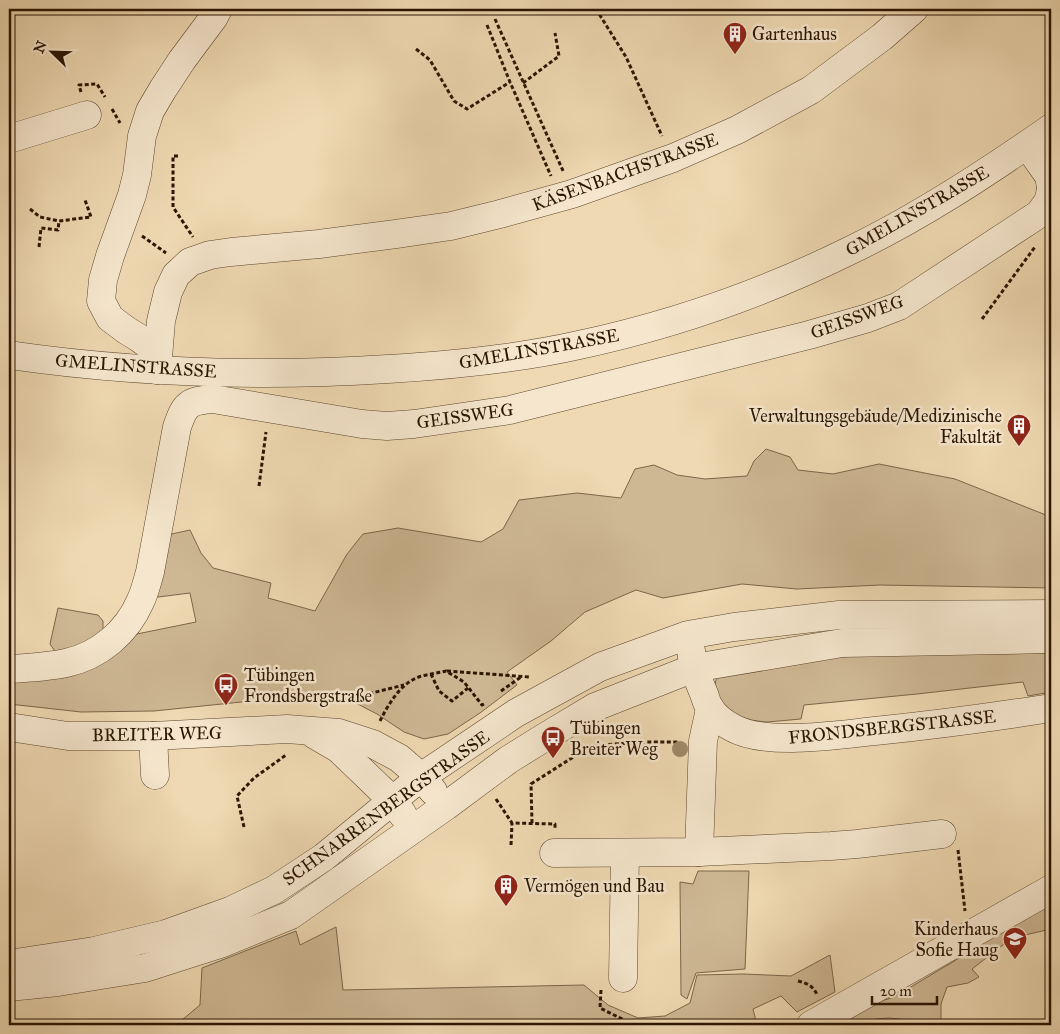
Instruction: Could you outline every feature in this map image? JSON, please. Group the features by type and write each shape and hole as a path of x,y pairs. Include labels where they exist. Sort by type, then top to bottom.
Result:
{"street":[{"path":"157,361 110,318 101,301 103,280 121,221 132,195 142,136 150,111 182,60 218,9"},
{"name":"KÄSENBACHSTRASSE","path":"157,361 161,321 168,292 176,276 190,262 210,255 231,252 319,244 451,226 566,196 673,158 737,130 811,90 882,37 914,9"},
{"path":"9,139 87,115"},
{"name":"GMELINSTRASSE","path":"9,355 96,365 157,361 188,372 289,373 348,372 440,366 486,361 578,346 714,308 800,274 850,251 897,226 985,174 1051,128"},
{"name":"GEISSWEG","path":"9,669 67,663 95,652 112,641 140,604 150,572 177,428 182,412 189,404 199,400 213,400 362,424 387,426 414,424 510,410 540,403 817,333 868,318 899,306 1039,214 1048,202 1051,189 1049,176 1027,145"},
{"name":"SCHNARRENBERGSTRASSE","path":"9,964 94,951 166,934 230,911 274,890 324,857 422,777 516,713 600,667 688,635 742,626 839,615 1051,614"},
{"name":"FRONDSBERGSTRASSE","path":"688,635 694,668 710,709 721,720 734,728 770,738 836,735 977,720 1051,708"},
{"name":"SCHNARRENBERGSTRASSE","path":"9,987 58,982 145,968 220,944 291,915 508,760 595,707 694,668 842,643 1051,639"},
{"path":"699,852 703,741 710,709"},
{"name":"BREITER WEG","path":"9,728 68,736 154,736 287,729 339,733 373,744 399,758 422,777 446,806"},
{"name":"BREITER WEG","path":"305,730 339,749 393,801 413,829"},
{"path":"154,736 155,775"},
{"path":"554,853 699,852 857,844 942,834"},
{"path":"623,978 625,853"},
{"path":"811,1025 838,1018 969,936 1051,889"}],"path":[{"path":"596,9 626,57 673,158"},
{"path":"494,19 568,181 566,196"},
{"path":"488,25 510,82 547,167 566,196"},
{"path":"523,83 559,56 555,33"},
{"path":"416,49 430,60 454,101 467,109 510,82"},
{"path":"178,156 173,156 174,207 184,224"},
{"path":"30,209 40,217 59,221 91,217 86,200"},
{"path":"39,247 41,228 58,230 59,221"},
{"path":"121,221 167,253"},
{"path":"982,319 1040,240"},
{"path":"259,486 264,447"},
{"path":"446,671 464,682 482,705"},
{"path":"344,700 405,684 420,676 446,671 533,677"},
{"path":"431,674 439,691 452,701 468,688"},
{"path":"373,744 380,720 393,698 405,684"},
{"path":"512,823 532,823 532,784 590,747 640,742 703,741"},
{"path":"244,827 237,796 254,778 287,754"},
{"path":"491,792 512,823 511,844"},
{"path":"942,834 956,832 969,936"},
{"path":"641,1025 672,1022 682,1025"}],"shaded area":[{"path":"766,449 790,457 798,470 833,474 879,464 955,479 1051,517 1051,588 880,585 797,589 742,584 663,598 636,590 585,612 551,641 507,672 517,685 448,734 424,739 404,732 377,714 346,698 346,693 319,694 154,711 81,712 9,704 9,674 127,636 196,622 190,593 150,598 167,535 190,530 201,553 213,568 271,583 268,598 315,611 347,554 363,534 398,528 481,542 503,529 519,500 577,493 621,498 635,469 654,465 677,475 705,479 747,476 754,461"},
{"path":"58,608 98,615 103,621 103,632 62,656 50,644"},
{"path":"1051,653 1051,692 1028,696 1023,682 804,705 801,719 767,722 735,719 719,708 715,684 718,672 800,660 854,656"},
{"path":"698,871 749,871 745,969 696,973 687,999 681,995 680,882 693,884"},
{"path":"1051,899 1051,929 1012,938 972,969 979,977 968,983 947,987 941,1004 941,1023 889,1018 875,1019 864,1025 850,1025 847,1012 894,997 971,951"},
{"path":"336,927 343,990 584,985 608,1005 638,1018 665,1016 690,1003 697,975 791,976 830,955 835,992 797,1012 781,996 753,1009 757,1025 176,1025 200,1005 202,968 296,931 300,945"}],"place":[{"name":"Gartenhaus","path":"735,55"},
{"name":"Verwaltungsgebäude/Medizinische Fakultät","path":"1019,447"},
{"name":"Tübingen Frondsbergstraße","path":"226,706"},
{"name":"Tübingen Breiter Weg","path":"553,759"},
{"name":"Vermögen und Bau","path":"506,907"},
{"name":"Kinderhaus Sofie Haug","path":"1015,960"}]}
